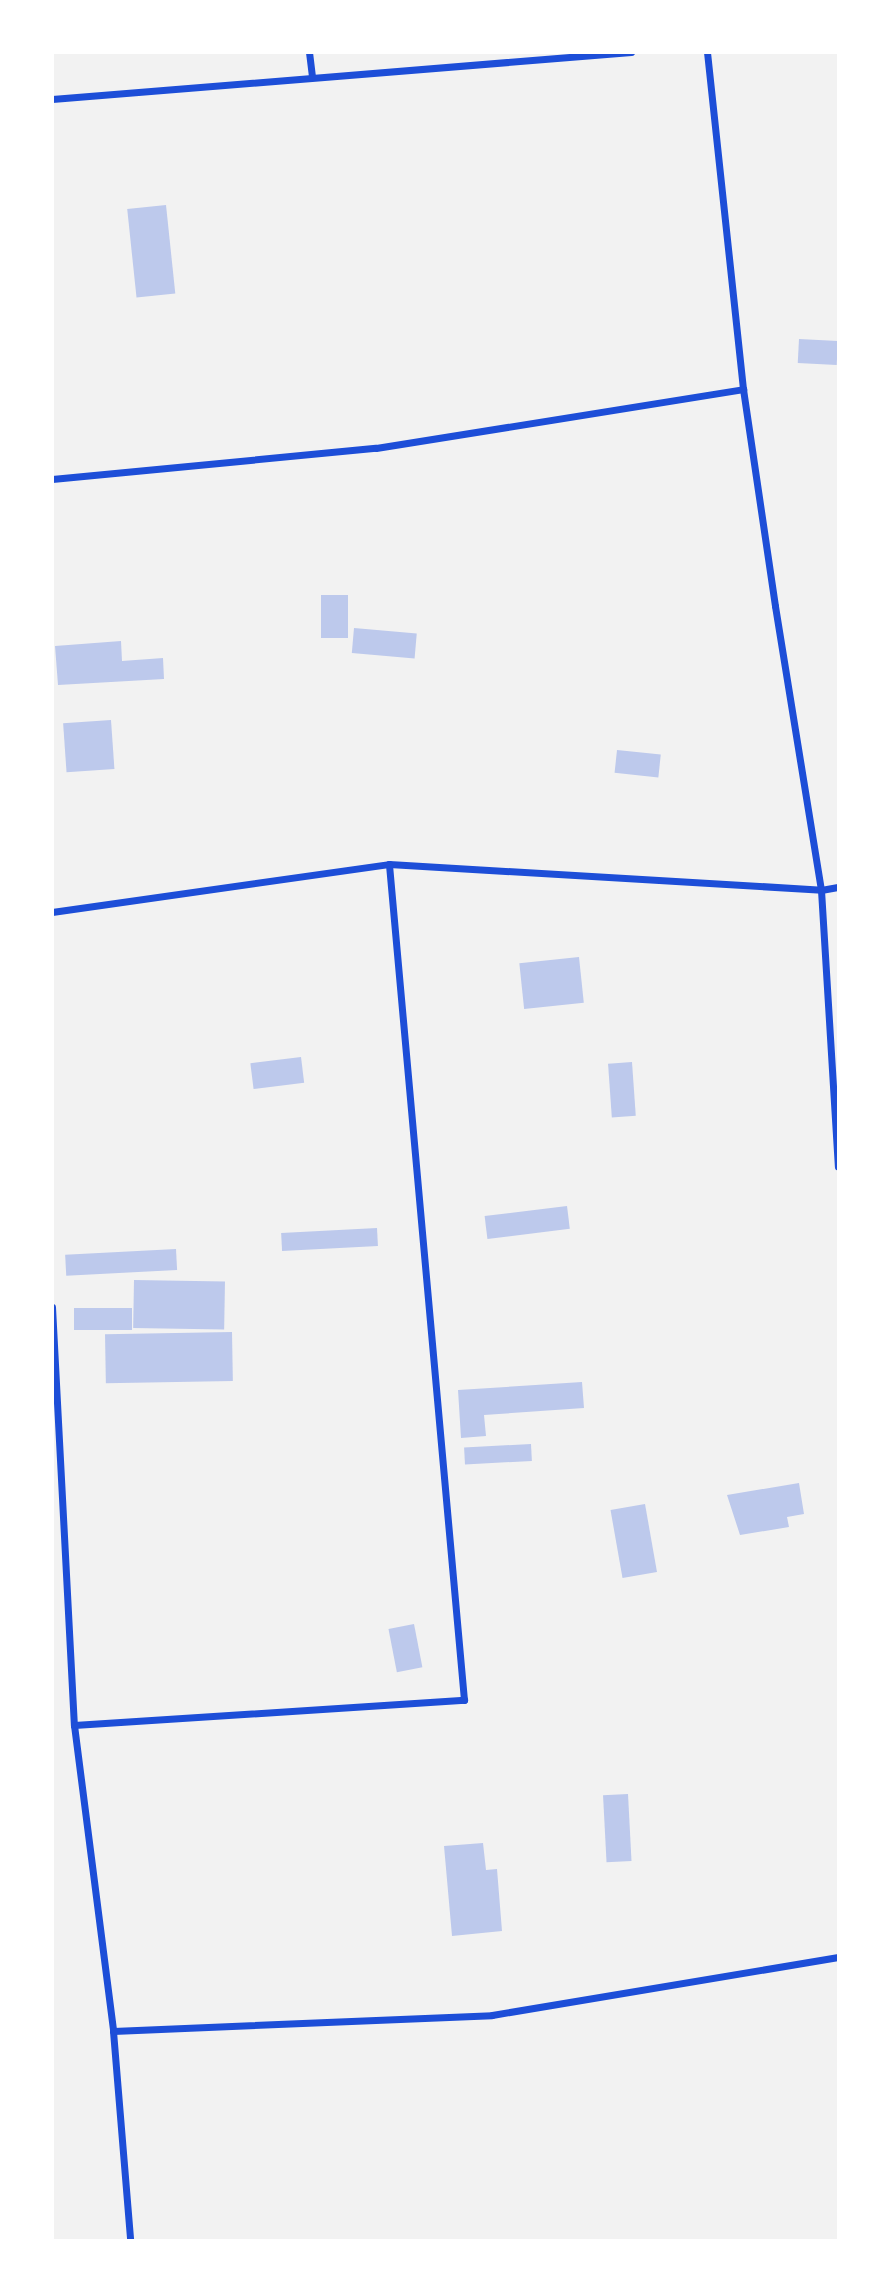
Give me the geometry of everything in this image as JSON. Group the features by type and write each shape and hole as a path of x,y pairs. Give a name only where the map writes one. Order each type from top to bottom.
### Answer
{"street":[{"path":"309,52 312,76"},
{"path":"52,99 631,52"},
{"path":"707,52 743,388 821,890 838,1166"},
{"path":"52,479 376,448 743,388"},
{"path":"74,1725 464,1700 389,864"},
{"path":"52,912 389,864 821,890 838,887"},
{"path":"52,1307 74,1725 113,2031 130,2241"},
{"path":"113,2031 492,2015 838,1957"}],"building":[{"path":"166,205 175,294 137,298 127,209"},
{"path":"799,339 838,341 837,365 798,363"},
{"path":"321,595 348,595 348,638 321,638"},
{"path":"354,628 417,633 415,658 352,653"},
{"path":"121,641 122,661 163,658 164,679 58,685 55,646"},
{"path":"111,720 114,769 67,772 63,723"},
{"path":"617,750 661,755 658,777 615,773"},
{"path":"579,957 584,1003 524,1009 519,963"},
{"path":"301,1057 304,1083 254,1089 250,1063"},
{"path":"632,1062 636,1116 612,1118 608,1064"},
{"path":"567,1206 570,1229 487,1239 485,1216"},
{"path":"377,1228 378,1246 282,1251 281,1233"},
{"path":"176,1249 177,1270 66,1276 65,1255"},
{"path":"134,1280 225,1282 224,1330 133,1328"},
{"path":"74,1308 132,1308 132,1330 74,1330"},
{"path":"232,1332 233,1381 106,1383 105,1334"},
{"path":"582,1382 584,1408 484,1415 486,1436 461,1438 458,1390"},
{"path":"531,1444 532,1461 465,1464 464,1448"},
{"path":"799,1483 804,1514 787,1517 789,1527 740,1535 727,1495"},
{"path":"645,1504 657,1572 623,1578 611,1510"},
{"path":"414,1624 422,1667 397,1672 388,1629"},
{"path":"628,1794 632,1861 607,1862 603,1795"},
{"path":"483,1843 486,1870 497,1869 502,1931 452,1936 444,1846"}]}
